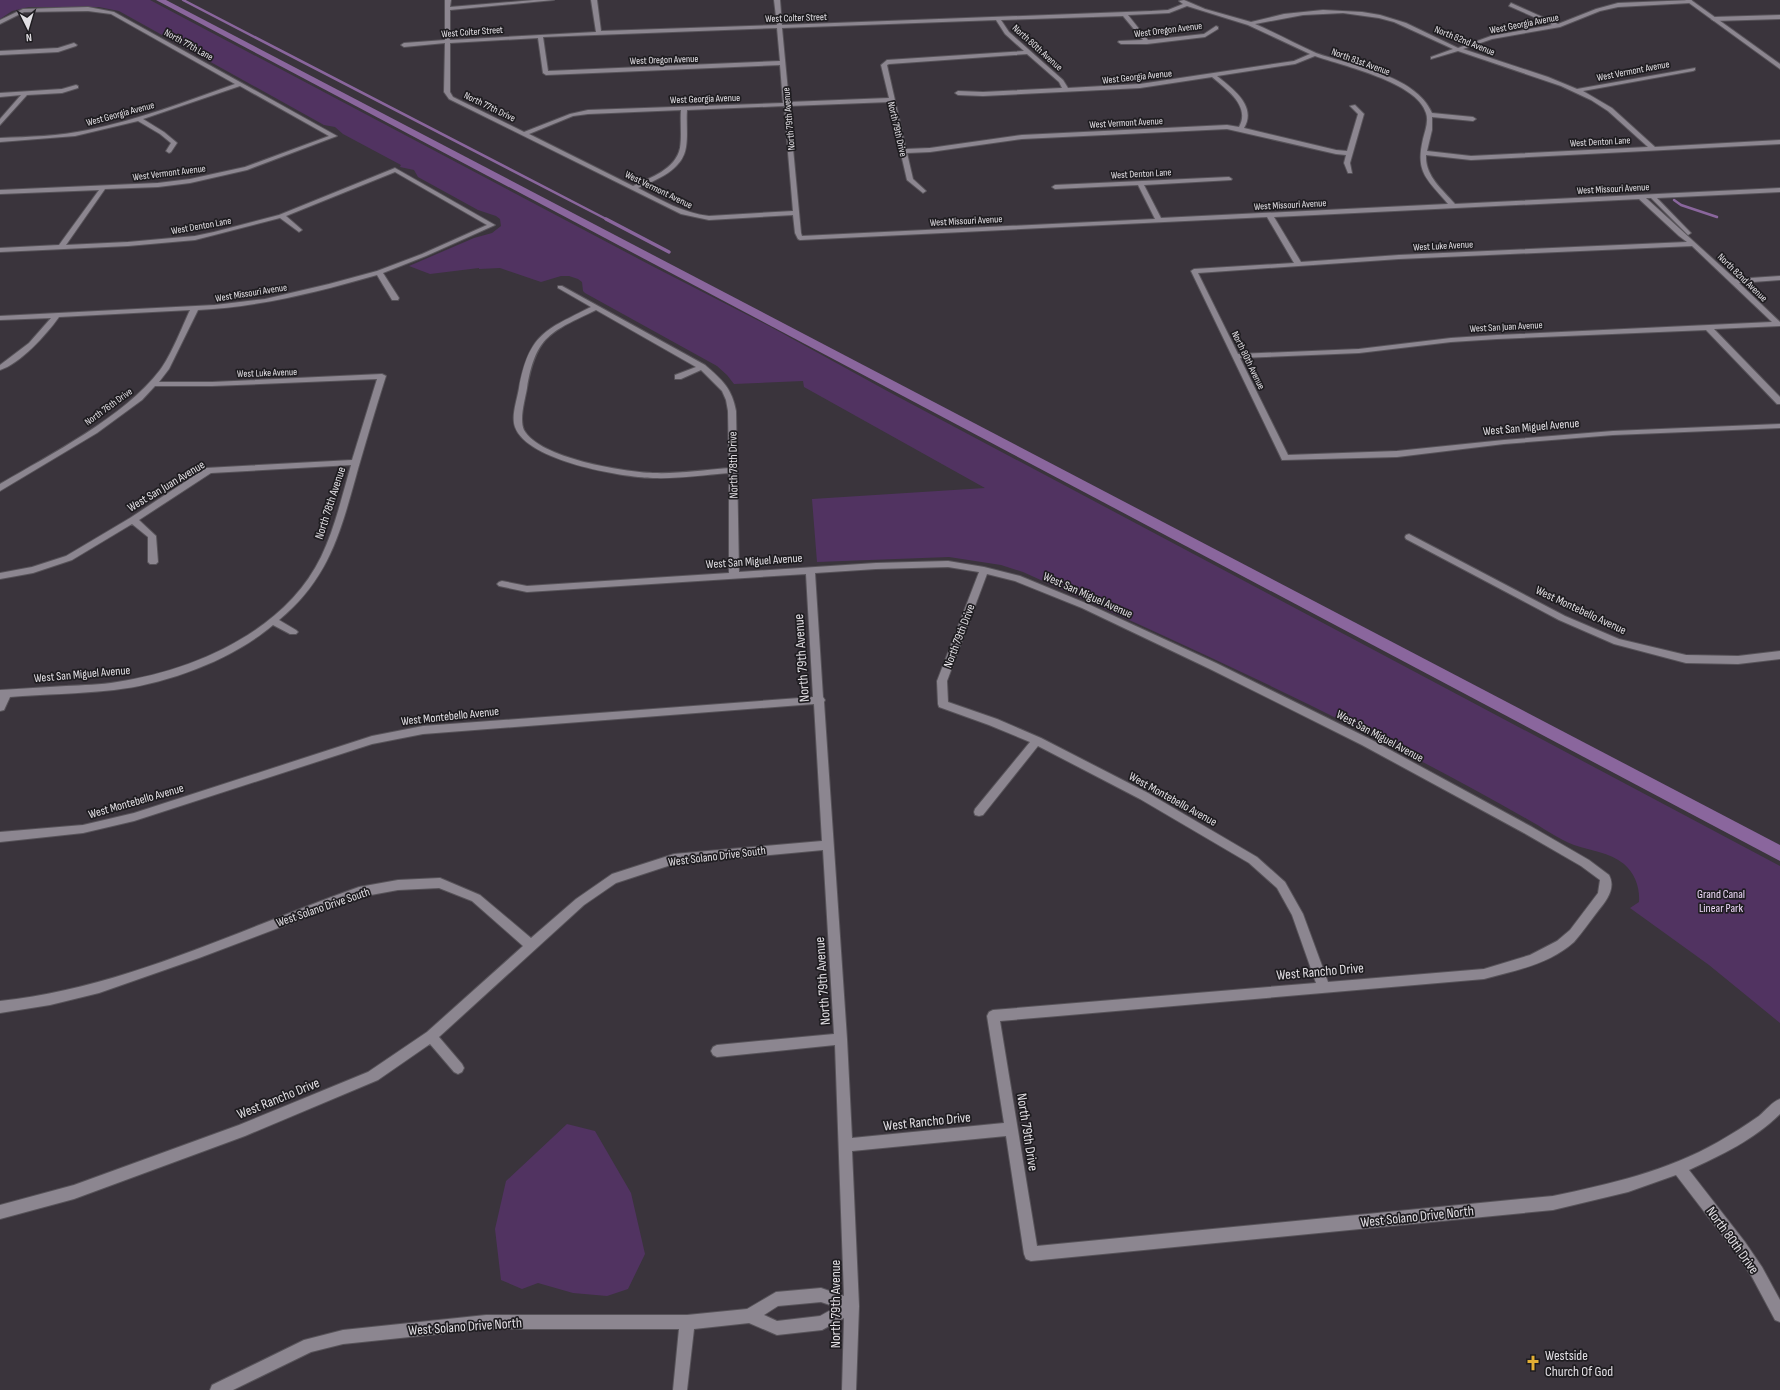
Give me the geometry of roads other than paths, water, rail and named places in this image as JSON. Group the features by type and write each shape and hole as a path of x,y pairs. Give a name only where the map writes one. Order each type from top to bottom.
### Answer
{"street":[{"name":"North 77th Drive","path":"448,0 448,96 524,134"},
{"path":"448,9 552,0"},
{"path":"594,0 600,33"},
{"name":"North 79th Avenue","path":"777,0 796,213 800,238"},
{"name":"North 81st Avenue","path":"1180,0 1187,4 1250,24 1316,54 1360,69 1402,86 1420,98 1427,107 1430,115"},
{"path":"1689,0 1780,67"},
{"name":"West Georgia Avenue","path":"1433,58 1491,38 1558,26 1598,10 1618,4 1689,0"},
{"name":"West Colter Street","path":"404,45 600,33 1163,12 1187,4"},
{"path":"1511,6 1558,26"},
{"name":"North 77th Lane","path":"0,22 23,10 88,9 112,13 334,136"},
{"name":"North 82nd Avenue","path":"1250,24 1283,15 1343,12 1383,16 1398,21 1457,50 1576,91 1604,105 1654,149"},
{"path":"1124,14 1147,42"},
{"path":"1714,19 1780,17"},
{"name":"North 80th Avenue","path":"997,18 1003,29 1061,81 1066,90"},
{"name":"West Oregon Avenue","path":"1121,42 1147,42 1205,35 1216,28"},
{"name":"West Oregon Avenue","path":"540,36 546,73 783,63"},
{"path":"0,53 58,50 74,45"},
{"name":"North 79th Drive","path":"923,191 910,180 884,65 887,62 1030,52"},
{"name":"West Georgia Avenue","path":"958,92 983,94 1140,86 1295,62 1316,54"},
{"name":"West Vermont Avenue","path":"1576,91 1693,69"},
{"path":"1213,75 1235,95 1243,107 1246,117 1241,129"},
{"name":"West Georgia Avenue","path":"0,140 68,135 100,129 139,118 240,84"},
{"path":"0,95 62,91 76,87"},
{"path":"0,123 25,94"},
{"name":"West Georgia Avenue","path":"524,134 580,113 891,100"},
{"path":"1350,172 1347,163 1361,114 1353,106"},
{"path":"633,188 660,174 673,165 678,158 682,149 684,108"},
{"path":"1453,206 1426,174 1421,160 1430,122 1430,115 1473,119"},
{"path":"139,118 174,143 169,151"},
{"name":"West Vermont Avenue","path":"903,151 930,150 1022,137 1206,128 1241,129 1322,149 1349,153"},
{"name":"West Vermont Avenue","path":"524,134 683,213 699,218 796,213"},
{"name":"West Vermont Avenue","path":"0,192 158,185 220,175 247,168 334,136"},
{"name":"West Denton Lane","path":"1422,152 1451,157 1471,158 1780,142"},
{"name":"West Denton Lane","path":"0,250 195,238 281,216 395,170 492,224"},
{"name":"West Denton Lane","path":"1054,187 1229,179"},
{"path":"1140,183 1159,221"},
{"path":"61,247 103,188"},
{"name":"West Missouri Avenue","path":"800,238 1780,190"},
{"name":"North 82nd Avenue","path":"1652,196 1690,235 1694,244"},
{"name":"North 82nd Avenue","path":"1641,197 1681,235 1694,244 1778,324"},
{"path":"281,216 298,230"},
{"path":"1270,216 1299,265"},
{"name":"West Missouri Avenue","path":"0,318 230,306 272,300 331,286 379,272 424,255 492,224"},
{"name":"West Luke Avenue","path":"1194,271 1399,257 1694,244"},
{"name":"North 80th Avenue","path":"1194,271 1237,356 1285,458"},
{"path":"379,272 395,298"},
{"path":"1733,281 1780,278"},
{"name":"North 78th Drive","path":"560,287 702,367 726,390 732,411 734,576"},
{"name":"North 76th Drive","path":"0,488 122,412 153,384 165,369 195,308"},
{"path":"597,308 547,334 536,345 530,358 518,419 518,427 522,435 536,446 568,461 592,468 619,473 642,476 733,470"},
{"path":"0,368 34,344 46,332 57,315"},
{"name":"West San Juan Avenue","path":"1237,356 1359,350 1451,340 1497,337 1778,324"},
{"path":"1709,328 1780,402"},
{"path":"678,377 702,367"},
{"name":"West Luke Avenue","path":"153,384 212,384 382,376"},
{"name":"North 78th Avenue","path":"273,620 293,604 311,582 325,559 339,521 382,376"},
{"name":"West San Miguel Avenue","path":"1285,458 1397,454 1504,442 1613,433 1780,426"},
{"name":"West San Juan Avenue","path":"0,576 33,570 69,558 133,520 209,470 356,462"},
{"path":"133,520 152,536 153,562"},
{"name":"West Montebello Avenue","path":"1409,537 1562,618 1617,642 1686,659 1738,660 1780,655"},
{"name":"West San Miguel Avenue","path":"502,584 527,589 810,570 948,564 984,570 1017,578 1085,606 1241,680 1366,742 1528,830 1585,863 1605,878"},
{"name":"North 79th Avenue","path":"810,570 820,700 827,845 841,1039 852,1306 849,1390"},
{"name":"North 79th Drive","path":"943,704 942,682 984,570"},
{"path":"273,620 293,632"},
{"name":"West San Miguel Avenue","path":"3,694 117,686 151,679 181,670 214,656 246,640 273,620"},
{"path":"0,707 3,694"},
{"name":"West Montebello Avenue","path":"0,836 83,829 134,817 372,740 423,730 820,700"},
{"name":"West Montebello Avenue","path":"943,704 993,722 1037,741 1144,796 1253,860 1282,885 1297,914 1324,987"},
{"path":"979,812 1037,741"},
{"name":"West Solano Drive South","path":"0,1007 21,1006 123,981 360,892 398,884 440,883 476,898 531,945 580,902 612,879 643,868 674,859 827,845"},
{"name":"West Rancho Drive","path":"993,1016 1484,974 1540,957 1562,944 1577,929 1607,890 1605,878"},
{"name":"West Rancho Drive","path":"0,1212 74,1192 240,1131 372,1076 431,1036 531,945"},
{"name":"North 79th Drive","path":"993,1016 1031,1254"},
{"path":"431,1036 458,1068"},
{"path":"717,1051 841,1039"},
{"name":"West Solano Drive North","path":"1031,1254 1553,1203 1636,1183 1680,1168 1729,1143 1770,1116 1780,1105"},
{"name":"West Rancho Drive","path":"845,1145 1012,1129"},
{"name":"North 80th Drive","path":"1680,1168 1740,1247 1757,1272 1780,1315"},
{"name":"West Solano Drive North","path":"217,1390 309,1345 343,1337 486,1322 687,1322 749,1316 776,1299 813,1295 821,1295 852,1306"},
{"name":"West Solano Drive North","path":"749,1316 776,1328 822,1323 852,1306"},
{"path":"680,1390 687,1322"}],"waterway":[{"path":"160,0 1780,854"},
{"path":"183,0 608,220"},
{"path":"1674,200 1681,205 1717,217"},
{"path":"606,219 669,252"}],"place":[{"name":"Westside Church Of God","path":"1533,1363"}],"park label":[{"name":"Grand Canal Linear Park","path":"1721,901"}]}
